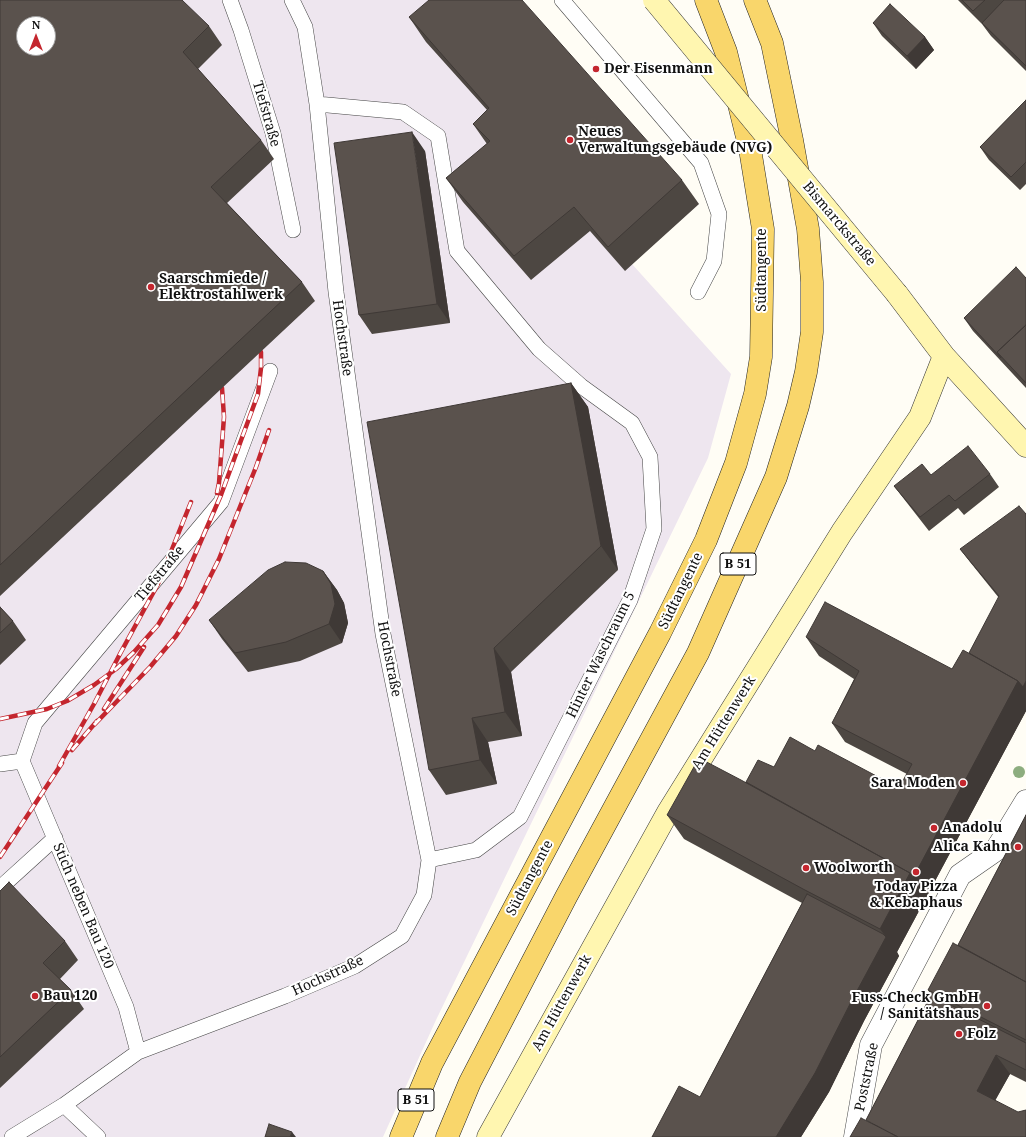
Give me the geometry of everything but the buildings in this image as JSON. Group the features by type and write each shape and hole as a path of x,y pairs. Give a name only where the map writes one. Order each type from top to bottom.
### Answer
{"main road":[{"name":"Bismarckstraße","path":"654,0 897,294 944,356 1026,446"},
{"name":"Südtangente","path":"401,1137 432,1063 660,634 702,546 736,463 755,394 762,357 763,229 750,149 726,52 706,0"},
{"name":"B 51","path":"447,1137 470,1082 566,897 698,653 776,477 798,406 806,372 812,332 812,282 808,229 792,140 772,43 754,0"},
{"name":"Am Hüttenwerk","path":"488,1137 668,812 842,532 920,418 944,356"}],"street":[{"name":"Poststraße","path":"855,1137 871,1045 960,875 996,850 1026,801"}],"lane":[{"name":"Tiefstraße","path":"230,0 241,30 273,133 293,230"},
{"name":"Hochstraße","path":"12,1137 64,1105 138,1052 285,996 355,966 402,936 424,895 430,860 383,634 336,292 317,104 305,27 292,0"},
{"path":"562,0 701,163 719,214 714,261 698,292"},
{"name":"Hinter Waschraum 5","path":"317,104 403,112 438,136 457,251 540,349 581,386 632,423 650,457 654,529 630,600 520,817 476,850 430,860"},
{"name":"Tiefstraße","path":"22,762 35,723 221,502 270,371"},
{"path":"0,764 22,762"},
{"name":"Stich neben Bau 120","path":"22,762 126,1007 138,1052"},
{"path":"0,888 55,838"},
{"path":"64,1105 98,1137"}],"shaded area":[{"path":"0,0 517,0 699,204 632,264 731,374 708,458 436,1020 383,1137 0,1137"}],"railway":[{"path":"0,719 47,709 67,701 94,685 116,669 134,652 158,625 181,587 221,495 258,394 261,352"},
{"path":"217,493 224,417 222,388"},
{"path":"94,725 150,667 176,636 196,605 219,559 256,467 269,430"},
{"path":"59,766 158,584 191,502"},
{"path":"104,709 144,647"},
{"path":"72,750 97,721"},
{"path":"0,857 62,763"}],"place":[{"name":"Der Eisenmann","path":"596,69"},
{"name":"Neues Verwaltungsgebäude (NVG)","path":"570,140"},
{"name":"Saarschmiede / Elektrostahlwerk","path":"151,287"},
{"name":"Sara Moden","path":"963,783"},
{"name":"Anadolu","path":"934,828"},
{"name":"Alica Kahn","path":"1018,847"},
{"name":"Woolworth","path":"806,868"},
{"name":"Today Pizza & Kebaphaus","path":"916,872"},
{"name":"Bau 120","path":"35,996"},
{"name":"Fuss-Check GmbH / Sanitätshaus","path":"987,1006"},
{"name":"Folz","path":"959,1034"}]}
